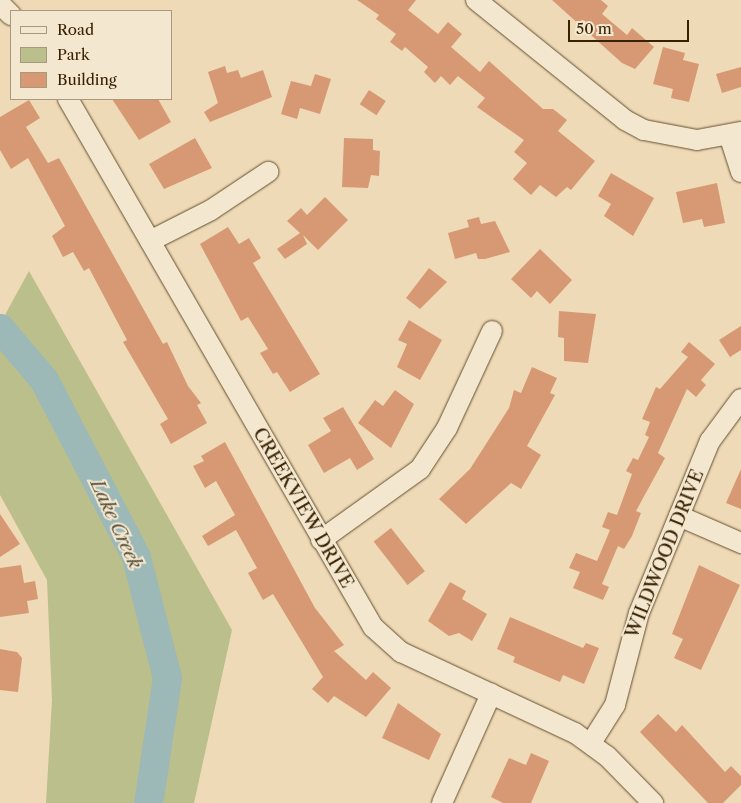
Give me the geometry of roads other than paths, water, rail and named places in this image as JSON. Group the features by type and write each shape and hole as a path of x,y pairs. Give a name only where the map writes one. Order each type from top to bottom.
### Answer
{"street":[{"path":"476,0 625,120 654,134 686,139 735,134 741,172"},
{"path":"0,4 10,14"},
{"name":"CREEKVIEW DRIVE","path":"69,100 321,540 385,640 591,743 653,803"},
{"path":"150,241 211,210 268,172"},
{"path":"321,540 420,469 447,428 492,331"},
{"name":"WILDWOOD DRIVE","path":"591,743 615,704 639,613 710,441 741,399"},
{"path":"679,516 741,543"},
{"path":"442,803 491,694"}],"waterway":[{"name":"Lake Creek","path":"0,328 44,380 136,557 167,678 148,803"}]}
